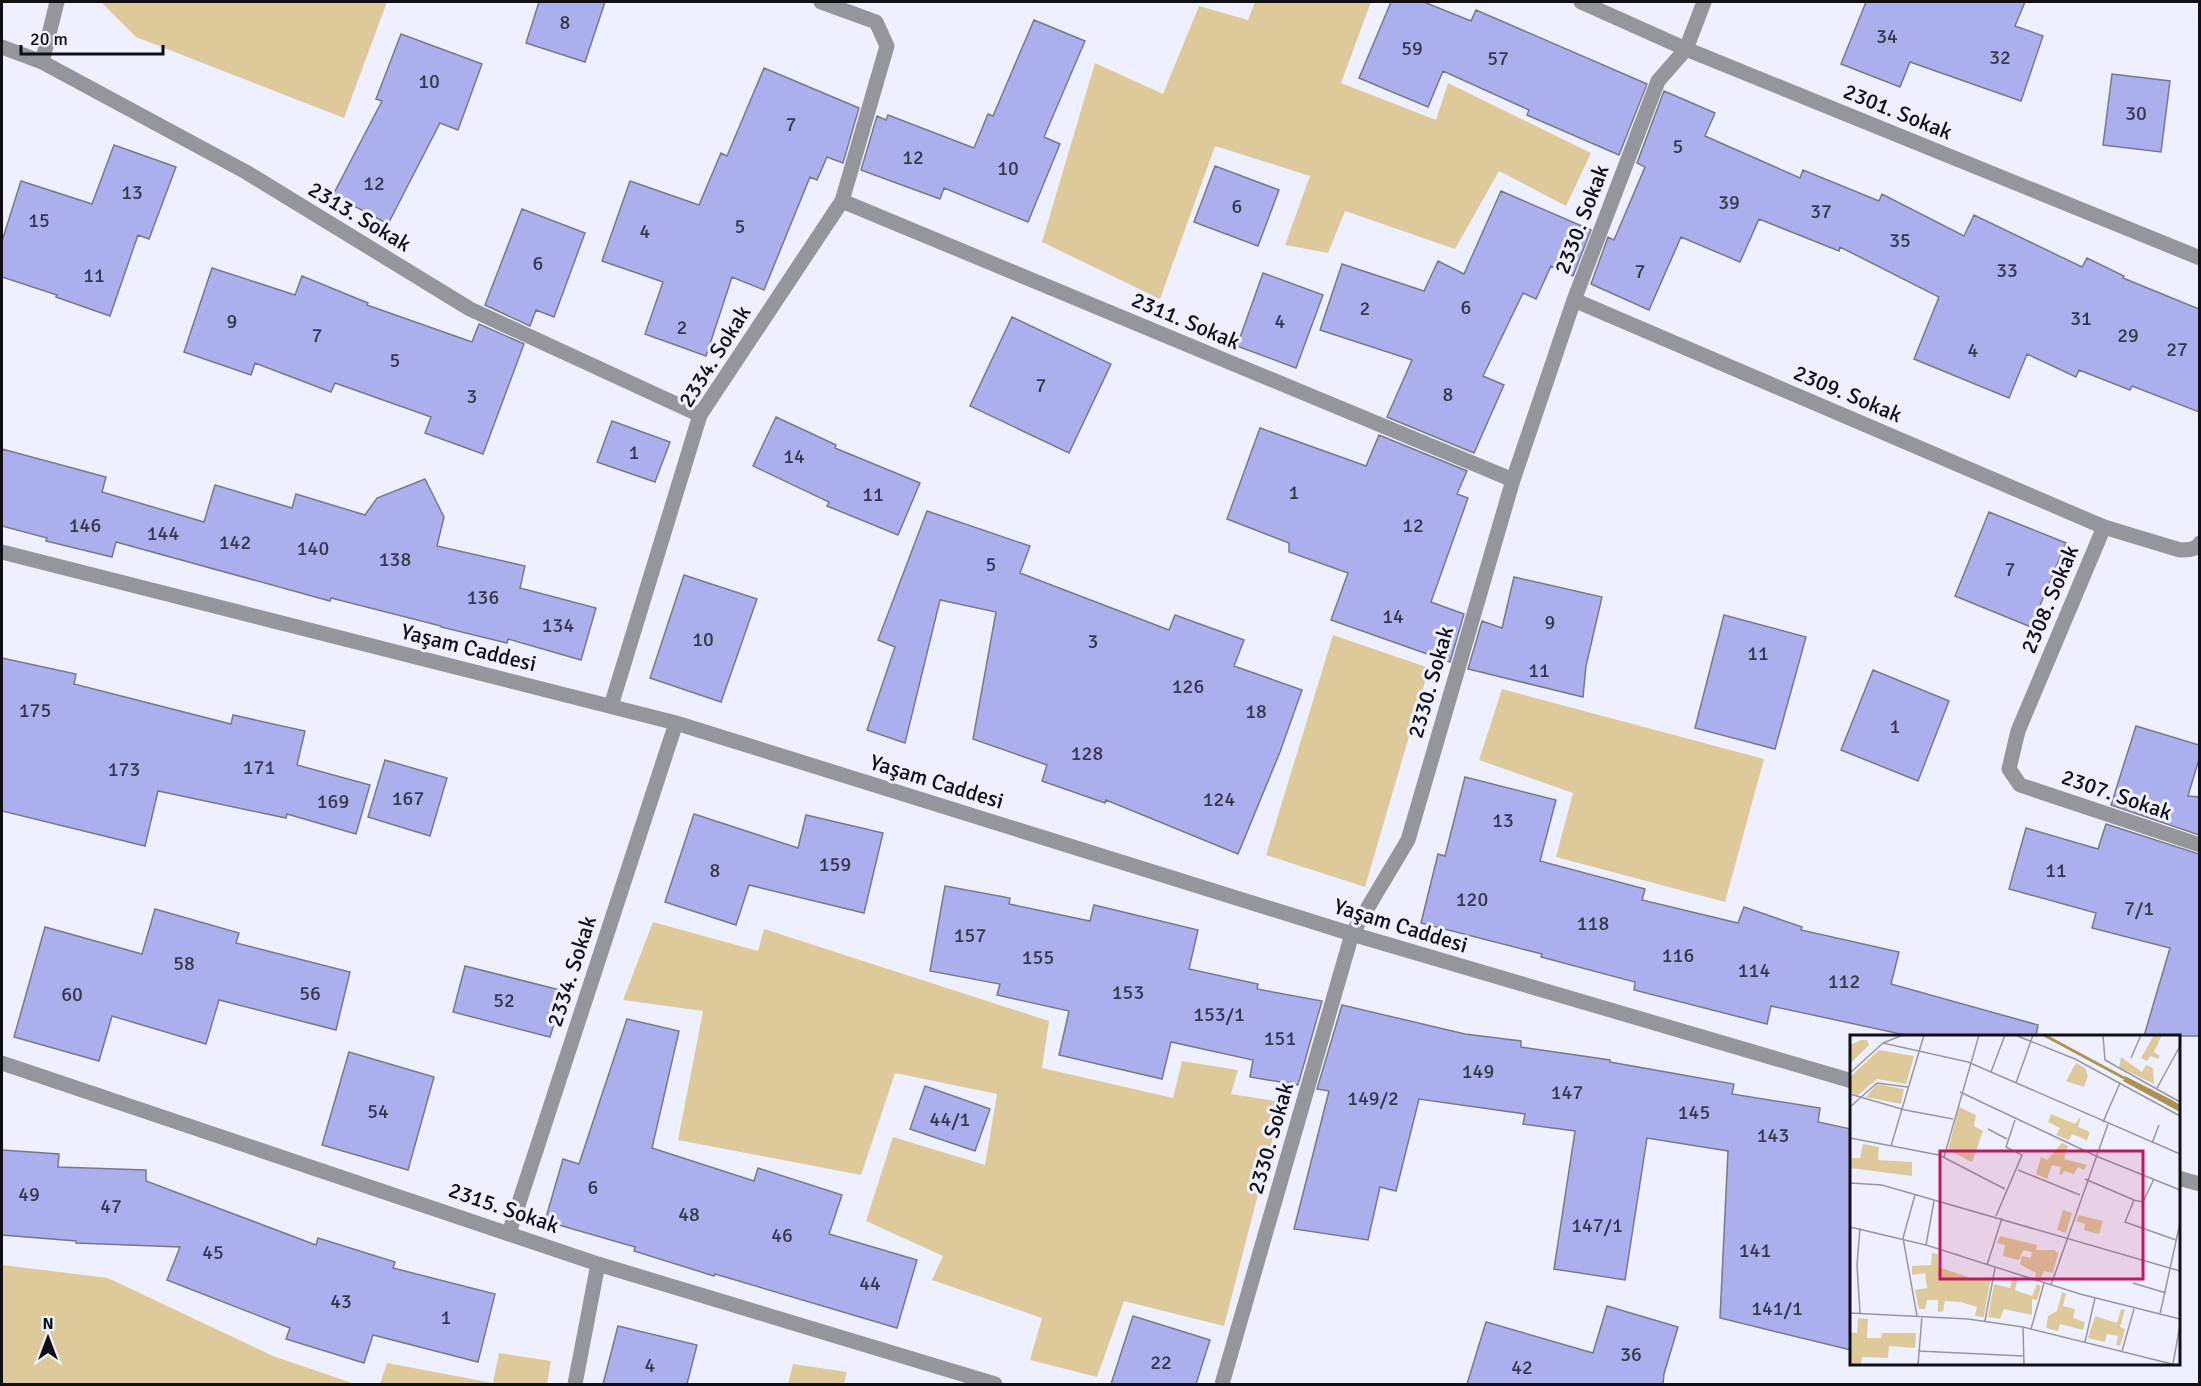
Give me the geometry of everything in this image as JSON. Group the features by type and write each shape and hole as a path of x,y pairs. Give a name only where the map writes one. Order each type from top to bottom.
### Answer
{"street":[{"path":"42,62 57,2"},
{"name":"2334. Sokak","path":"611,706 700,415 842,201 887,46 876,22 821,2"},
{"name":"2301. Sokak","path":"1581,2 1686,49 2199,258"},
{"name":"2330. Sokak","path":"1222,1384 1352,934 1407,840 1513,480 1574,300 1658,81 1686,49 1704,2"},
{"name":"2313. Sokak","path":"2,47 42,62 246,172 470,309 700,415"},
{"name":"2311. Sokak","path":"842,201 1513,480"},
{"name":"2309. Sokak","path":"1574,300 2104,527"},
{"name":"2308. Sokak","path":"2020,785 2009,769 2018,731 2104,527 2180,550 2189,550 2198,546 2199,543"},
{"name":"Yaşam Caddesi","path":"2,552 676,723 1352,934 1850,1081"},
{"name":"2334. Sokak","path":"509,1233 676,723"},
{"name":"2307. Sokak","path":"2020,785 2199,845"},
{"name":"2315. Sokak","path":"2,1063 598,1264 995,1384"},
{"path":"2180,1179 2199,1184"},
{"path":"575,1384 598,1264"}],"shaded area":[{"path":"101,2 387,2 344,118 136,37"},
{"path":"1255,2 1371,2 1341,83 1436,120 1448,83 1591,153 1566,206 1499,171 1455,249 1345,211 1328,253 1285,245 1310,176 1215,146 1160,299 1042,242 1095,63 1163,94 1199,6 1248,20"},
{"path":"1333,635 1429,668 1365,887 1266,855"},
{"path":"1502,689 1764,759 1725,902 1556,857 1573,793 1479,760"},
{"path":"653,922 758,951 764,929 1049,1021 1042,1068 1173,1098 1182,1061 1238,1070 1231,1094 1282,1102 1224,1326 1124,1301 1097,1377 1030,1360 1042,1318 932,1280 943,1256 866,1221 893,1137 985,1165 997,1094 895,1073 861,1175 678,1140 703,1011 623,1000"},
{"path":"2,1265 108,1278 273,1356 355,1384 2,1384"},
{"path":"499,1353 551,1361 547,1384 380,1384 387,1363 493,1383"},
{"path":"793,1364 847,1372 844,1384 788,1384"}],"building":[{"path":"539,2 605,2 585,62 526,43"},
{"path":"1391,2 1424,2 1471,21 1476,10 1647,84 1619,155 1527,115 1529,110 1443,71 1428,107 1359,78"},
{"path":"1866,2 2025,2 2015,26 2043,36 2021,101 1910,62 1900,87 1841,64"},
{"path":"1034,20 1085,41 1044,137 1060,144 1028,222 944,188 940,199 861,170 877,116 886,120 888,115 974,148 988,114 993,116"},
{"path":"401,34 482,64 458,130 440,123 388,224 333,195 382,101 376,99"},
{"path":"764,68 859,108 843,163 827,157 817,180 810,177 764,290 732,277 706,356 645,334 663,282 602,261 630,181 699,205 721,153 727,156"},
{"path":"2112,74 2170,81 2161,152 2103,145"},
{"path":"1664,91 1715,113 1705,136 1800,178 1803,170 1879,201 1882,194 1964,236 1974,215 2082,267 2087,258 2124,276 2123,278 2199,309 2199,412 2132,386 2130,390 2079,370 2076,377 2027,354 2009,398 1914,359 1939,297 1840,247 1839,251 1759,219 1740,262 1681,237 1649,310 1591,284 1608,237 1614,240 1645,167 1637,163"},
{"path":"114,145 176,167 149,239 138,235 110,316 2,277 2,241 21,181 92,204"},
{"path":"1215,166 1279,190 1258,246 1194,222"},
{"path":"1501,191 1591,230 1573,276 1551,266 1536,299 1523,293 1483,376 1504,385 1474,453 1387,417 1412,360 1320,330 1342,264 1424,291 1438,261 1464,274"},
{"path":"522,209 585,233 554,317 536,310 530,326 485,305"},
{"path":"212,268 295,295 302,276 368,303 367,305 472,342 479,324 524,344 483,454 425,433 431,417 335,383 331,392 255,363 251,375 184,352"},
{"path":"1263,273 1323,295 1296,368 1237,346"},
{"path":"1012,317 1111,364 1069,453 970,406"},
{"path":"776,417 836,445 835,448 920,483 898,535 827,506 829,502 753,466"},
{"path":"612,421 670,442 655,482 597,462"},
{"path":"1260,428 1366,466 1379,435 1467,471 1457,494 1468,498 1431,602 1464,614 1450,662 1331,620 1348,573 1289,552 1289,543 1227,519"},
{"path":"2,449 106,477 102,492 204,522 215,485 292,508 296,494 365,515 377,498 425,479 444,517 437,546 525,566 520,588 596,608 581,660 508,639 507,643 331,598 330,601 116,542 112,557 46,541 47,538 2,526"},
{"path":"927,511 1030,546 1020,573 1169,630 1175,615 1244,640 1234,666 1302,690 1280,752 1238,854 1106,800 1105,803 1042,781 1047,765 973,739 996,612 940,600 905,743 867,730 895,647 878,640"},
{"path":"1989,512 2066,543 2031,627 1955,596"},
{"path":"684,575 757,599 721,702 650,678"},
{"path":"1514,577 1602,597 1586,666 1583,697 1468,669 1482,621 1502,628"},
{"path":"1724,615 1806,637 1775,749 1695,728"},
{"path":"2,658 76,674 74,684 231,724 233,715 305,731 297,765 370,785 356,834 287,814 286,818 158,791 145,846 2,811"},
{"path":"1873,670 1949,701 1918,781 1841,750"},
{"path":"2136,726 2199,745 2199,759 2188,796 2199,797 2199,835 2111,805"},
{"path":"385,760 447,778 430,836 368,817"},
{"path":"1465,777 1556,800 1540,861 1645,889 1642,900 1738,923 1744,907 1802,927 1801,930 1899,952 1891,984 2038,1025 2036,1035 1905,1035 1771,1006 1767,1024 1634,990 1635,982 1541,957 1542,954 1421,923 1438,854 1445,856"},
{"path":"694,814 798,848 806,815 883,833 864,913 749,885 736,925 665,902"},
{"path":"2106,824 2199,854 2199,1036 2144,1035 2170,948 2092,928 2096,913 2009,889 2026,828 2098,849"},
{"path":"945,886 1010,898 1009,904 1090,921 1094,905 1198,930 1189,969 1258,984 1257,989 1322,1001 1298,1085 1250,1077 1253,1060 1171,1042 1162,1079 1059,1055 1069,1011 997,995 1000,984 930,971"},
{"path":"155,909 239,933 236,943 350,972 336,1030 219,1000 206,1044 112,1016 99,1061 14,1037 45,927 142,954"},
{"path":"465,966 564,991 550,1037 453,1012"},
{"path":"1342,1005 1465,1034 1521,1041 1521,1047 1610,1060 1610,1062 1734,1084 1732,1094 1820,1108 1818,1122 1850,1129 1850,1350 1720,1318 1728,1151 1647,1138 1625,1280 1554,1269 1575,1131 1523,1124 1525,1114 1419,1099 1396,1191 1380,1187 1368,1240 1294,1229 1329,1091 1317,1089"},
{"path":"627,1019 679,1031 652,1148 754,1181 758,1168 842,1195 829,1234 917,1260 897,1328 715,1274 714,1276 634,1251 635,1247 545,1221 563,1159 579,1164"},
{"path":"349,1052 434,1077 408,1170 322,1145"},
{"path":"925,1086 990,1109 975,1151 910,1129"},
{"path":"2,1150 59,1154 58,1167 146,1170 146,1181 316,1245 318,1238 395,1262 393,1268 495,1294 478,1362 373,1335 364,1363 286,1339 290,1328 167,1280 180,1247 76,1243 76,1241 2,1235"},
{"path":"1607,1306 1678,1327 1663,1384 1467,1384 1486,1322 1593,1353"},
{"path":"1133,1316 1210,1340 1196,1384 1111,1384"},
{"path":"618,1326 697,1345 687,1384 603,1384"}]}
